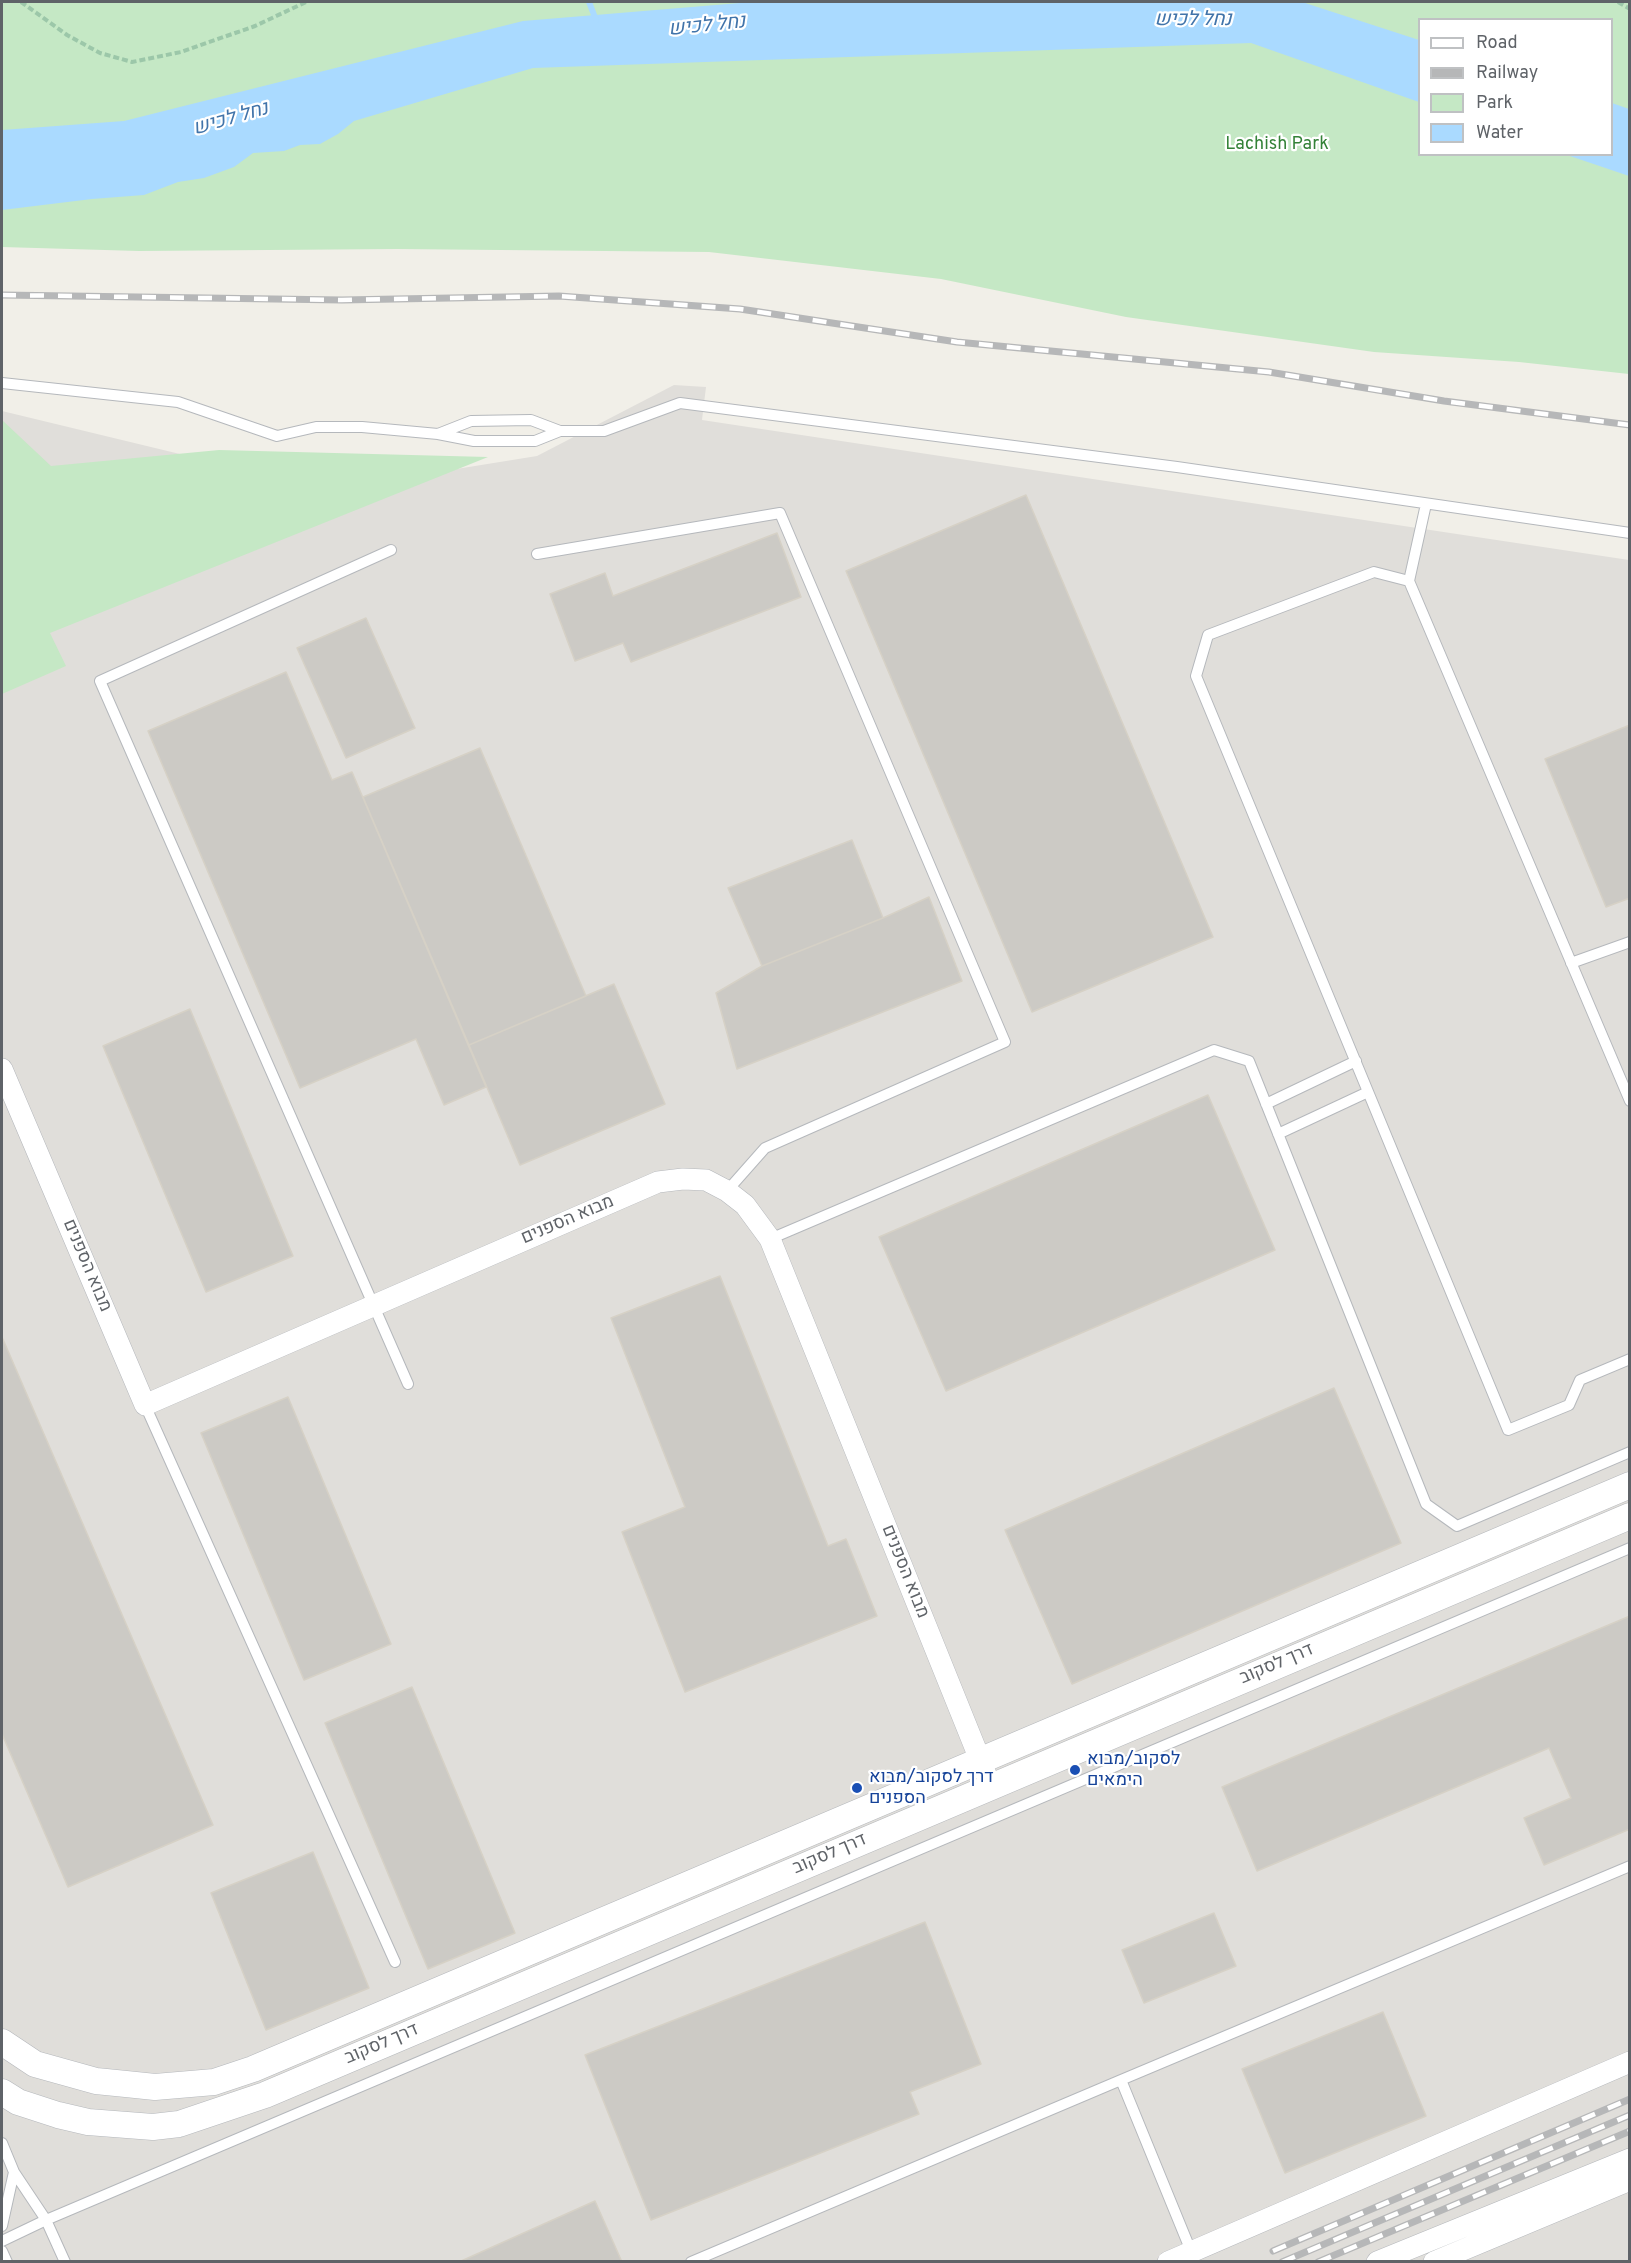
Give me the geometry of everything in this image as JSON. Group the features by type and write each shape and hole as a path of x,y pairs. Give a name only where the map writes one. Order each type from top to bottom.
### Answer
{"street":[{"name":"מבוא הספנים","path":"2,1069 145,1405 658,1182 683,1179 706,1180 727,1191 745,1205 770,1239 991,1787"},
{"name":"דרך לסקוב","path":"2,2042 35,2064 78,2077 126,2084 155,2087 214,2082 253,2069 1629,1485"},
{"name":"דרך לסקוב","path":"10,2097 58,2115 88,2122 153,2127 179,2124 265,2095 1629,1516"},
{"path":"1168,2262 1193,2257 1629,2062"},
{"path":"1377,2262 1629,2159"},
{"path":"1434,2262 1629,2180"}],"lane":[{"path":"2,383 178,402 277,436 316,427 362,427 438,434 474,441 535,441 560,431"},
{"path":"438,434 471,421 531,420 560,431 604,431 681,403 1177,467 1629,533"},
{"path":"1426,504 1409,581 1571,963 1627,1087 1629,1101"},
{"path":"537,554 780,513 1005,1042 765,1148 727,1191"},
{"path":"391,550 100,681 408,1384"},
{"path":"1409,581 1374,572 1208,635 1196,676 1508,1430 1569,1406 1580,1380 1629,1359"},
{"path":"1571,963 1629,942"},
{"path":"770,1239 1214,1050 1248,1061 1426,1504 1457,1526 1629,1452"},
{"path":"1266,1104 1356,1061"},
{"path":"1278,1134 1368,1092"},
{"path":"145,1405 395,1962"},
{"path":"2,2241 46,2220 1629,1548"},
{"path":"691,2262 1629,1866"},
{"path":"1121,2080 1193,2257"},
{"path":"2,2143 14,2172 46,2220 65,2262"},
{"path":"2,2226 14,2172"},
{"path":"2,2251 7,2262"}],"path":[{"path":"21,2 75,40 100,53 132,62 181,52 255,26 306,2"},
{"path":"1618,2 1629,9"}],"shaded area":[{"path":"674,385 706,387 702,420 1629,560 1629,2261 2,2262 2,411 184,455 351,486 537,456"}],"green space":[{"name":"Lachish Park","path":"2,2 1629,2 1629,374 1519,362 1374,352 1126,317 941,279 709,252 397,249 139,251 2,247"},
{"path":"2,420 51,466 219,450 488,457 50,633 66,666 2,694"}],"water":[{"name":"נחל לכיש","path":"752,2 1302,2 1418,40 1418,102 1251,43 533,68 354,121 338,134 320,144 300,145 284,151 253,153 234,167 204,178 178,182 144,195 2,210 2,130 124,121 523,21"},
{"path":"1613,103 1629,109 1629,176 1570,156 1613,156"}],"building":[{"path":"1026,495 1213,937 1032,1012 846,571"},
{"path":"777,533 801,597 631,662 623,643 575,661 550,594 605,573 613,596"},
{"path":"366,618 415,728 346,758 297,648"},
{"path":"286,672 332,780 352,772 486,1087 444,1105 416,1039 300,1088 148,731"},
{"path":"1630,725 1630,898 1606,907 1545,759"},
{"path":"480,748 586,996 469,1045 363,797"},
{"path":"852,840 883,918 762,966 728,888"},
{"path":"929,897 962,981 737,1069 716,993 762,966 883,918"},
{"path":"614,984 665,1104 520,1165 469,1045"},
{"path":"190,1009 293,1256 206,1292 103,1046"},
{"path":"1208,1095 1275,1250 946,1391 879,1237"},
{"path":"720,1276 828,1546 846,1539 877,1616 685,1692 622,1532 685,1507 611,1318"},
{"path":"2,1337 213,1825 68,1887 2,1734"},
{"path":"1334,1388 1401,1543 1072,1684 1005,1530"},
{"path":"288,1397 391,1644 304,1680 201,1433"},
{"path":"1630,1616 1630,1829 1544,1865 1524,1818 1571,1798 1549,1748 1257,1871 1222,1787"},
{"path":"412,1687 515,1933 428,1969 325,1723"},
{"path":"313,1852 369,1988 266,2030 211,1893"},
{"path":"1214,1913 1236,1966 1144,2003 1122,1950"},
{"path":"925,1922 981,2064 910,2092 919,2114 651,2220 585,2055"},
{"path":"1383,2012 1426,2116 1285,2173 1242,2069"},
{"path":"595,2201 622,2262 459,2262"}],"waterway":[{"path":"589,2 596,20"}],"railway":[{"path":"2,295 342,300 559,296 740,309 957,342 1269,372 1444,401 1630,425"},
{"path":"1273,2251 1630,2099"},
{"path":"1282,2262 1630,2115"},
{"path":"1318,2262 1630,2131"}],"place":[{"name":"לסקוב/מבוא הימאים","path":"1075,1770"},
{"name":"דרך לסקוב/מבוא הספנים","path":"857,1788"}]}
